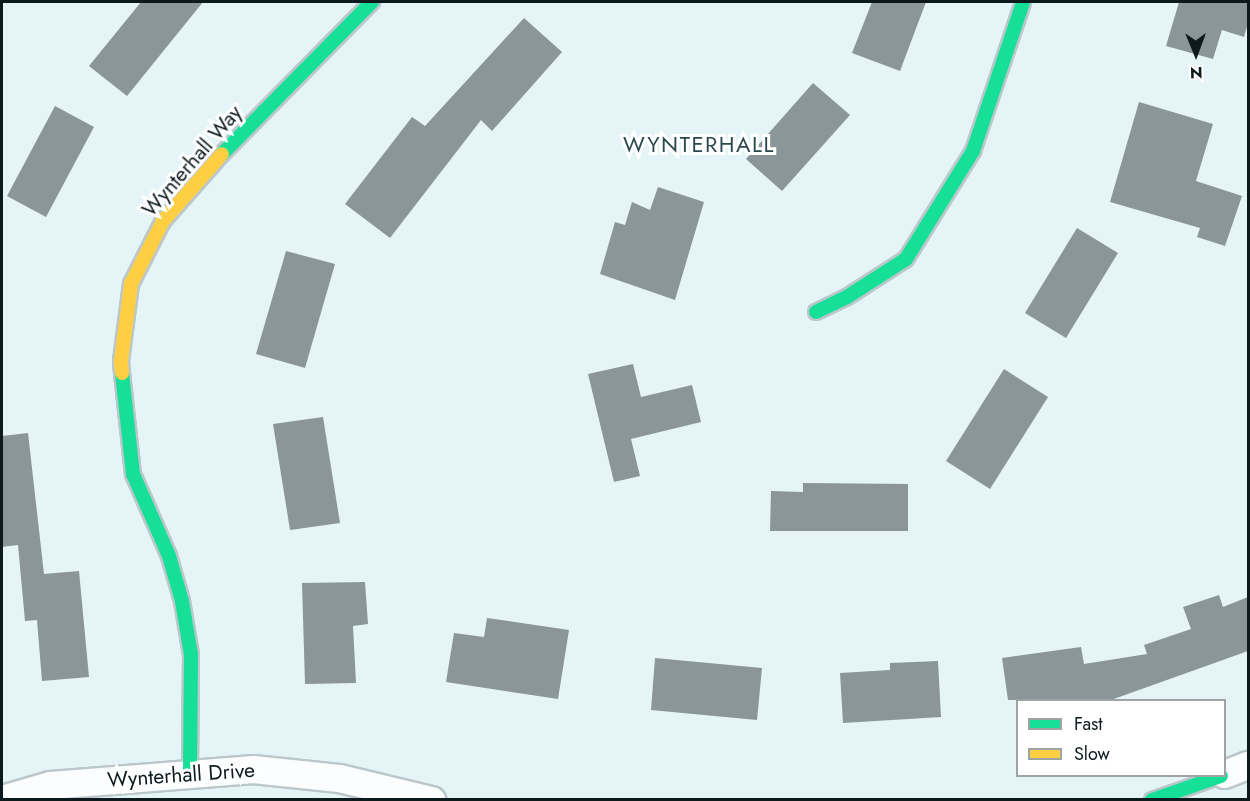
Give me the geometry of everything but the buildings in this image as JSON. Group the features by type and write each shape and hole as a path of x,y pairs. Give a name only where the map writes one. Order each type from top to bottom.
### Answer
{"street":[{"name":"Wynterhall Way","path":"190,773 191,655 183,601 169,556 134,474 125,415 121,361 131,284 163,221 218,159 372,2"},
{"path":"816,312 846,297 906,259 973,151 1023,2"},
{"path":"1226,773 1248,765"},
{"name":"Wynterhall Drive","path":"2,799 50,785 253,769 339,778 431,800"},
{"path":"1152,800 1216,777"}],"traffic: fast":[{"path":"222,154 372,2"},
{"path":"816,312 847,297 906,259 973,151 1023,2"},
{"path":"122,373 133,474 169,556 182,601 191,655 190,773"},
{"path":"1152,800 1218,777"}],"traffic: slow":[{"path":"122,373 121,361 131,284 163,221 222,154"}],"district":[{"name":"WYNTERHALL","path":"699,145"}]}
